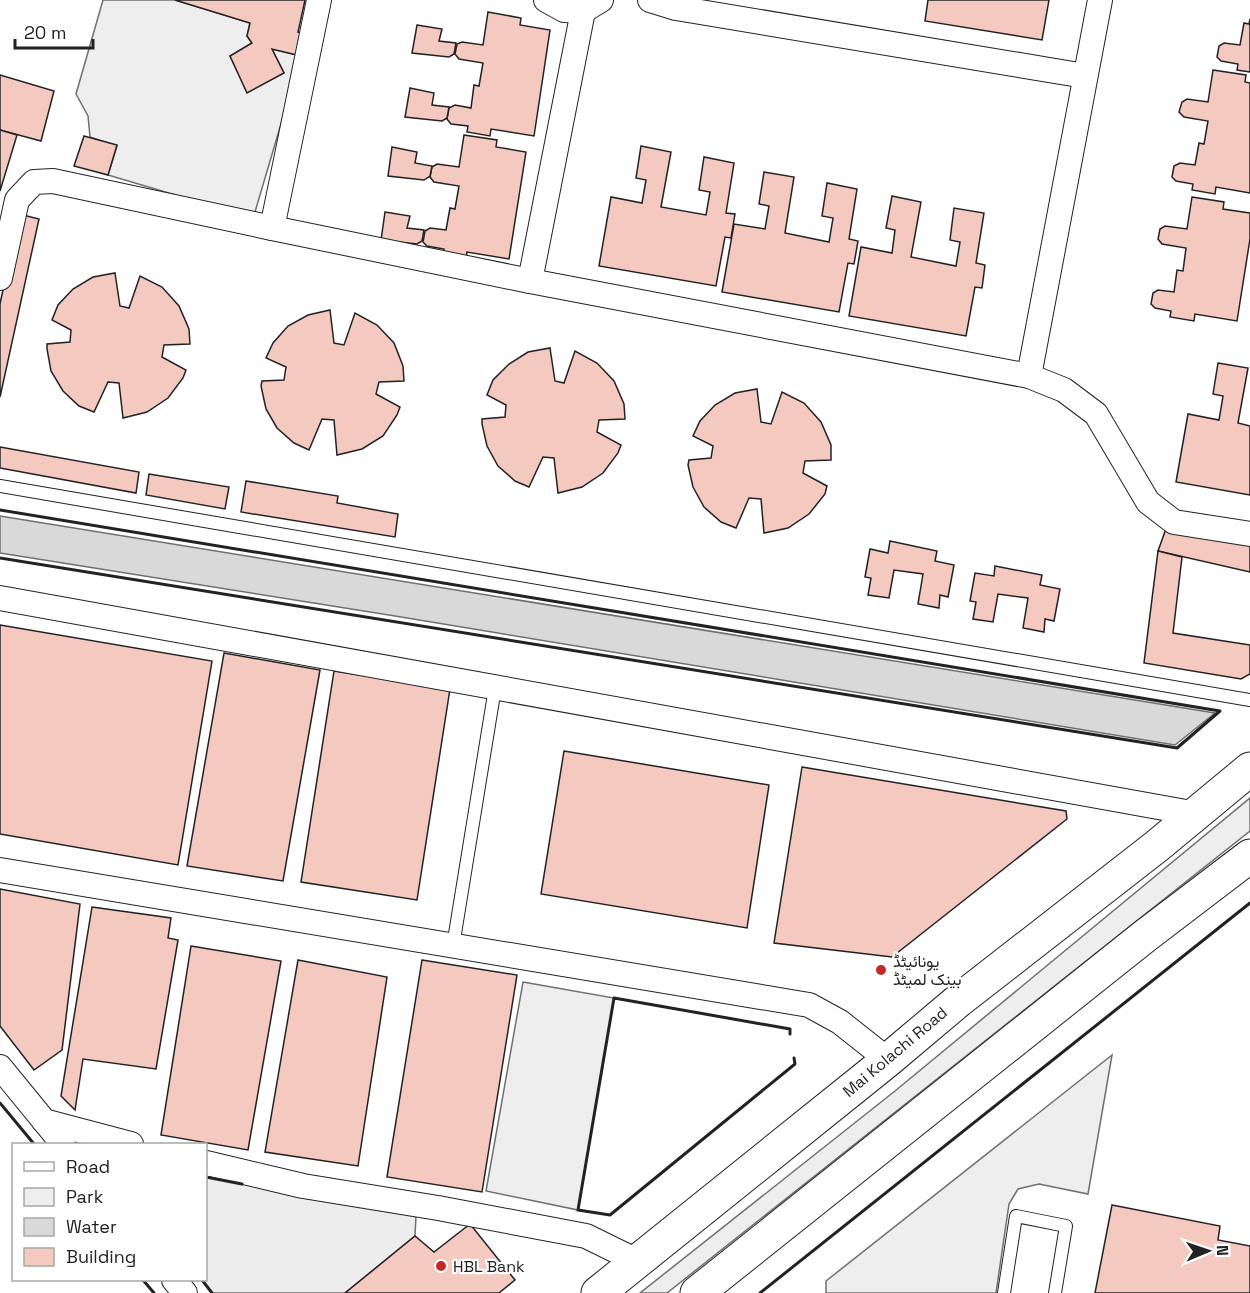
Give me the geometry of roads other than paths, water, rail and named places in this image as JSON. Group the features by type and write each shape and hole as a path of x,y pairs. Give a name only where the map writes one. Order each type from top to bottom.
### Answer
{"main road":[{"name":"Mai Kolachi Road","path":"598,1293 958,1001 1197,814 1250,769"},
{"path":"697,1293 1250,856"}],"street":[{"path":"272,228 319,0"},
{"path":"530,281 592,5 564,10 546,0"},
{"path":"650,0 676,8 1085,76"},
{"path":"1029,376 1100,0"},
{"path":"0,278 17,200 34,182 53,181 530,281 1029,376 1064,390 1096,414 1148,502 1174,522 1250,534"},
{"path":"0,598 1197,814"},
{"path":"0,870 808,1005 840,1022 888,1060"},
{"path":"0,1067 62,1143"},
{"path":"44,1121 127,1143"},
{"path":"207,1163 303,1186 438,1208 586,1236 637,1261"},
{"path":"175,1281 185,1293"}],"lane":[{"path":"0,486 1250,700"},
{"path":"453,946 495,687"},
{"path":"1004,1293 1016,1216 1066,1226 1055,1293"}],"water":[{"path":"0,516 1215,713 1175,745 0,553"}],"place":[{"name":"یونائیٹڈ بینک لمیٹڈ","path":"881,970"},
{"name":"HBL Bank","path":"441,1266"}]}
